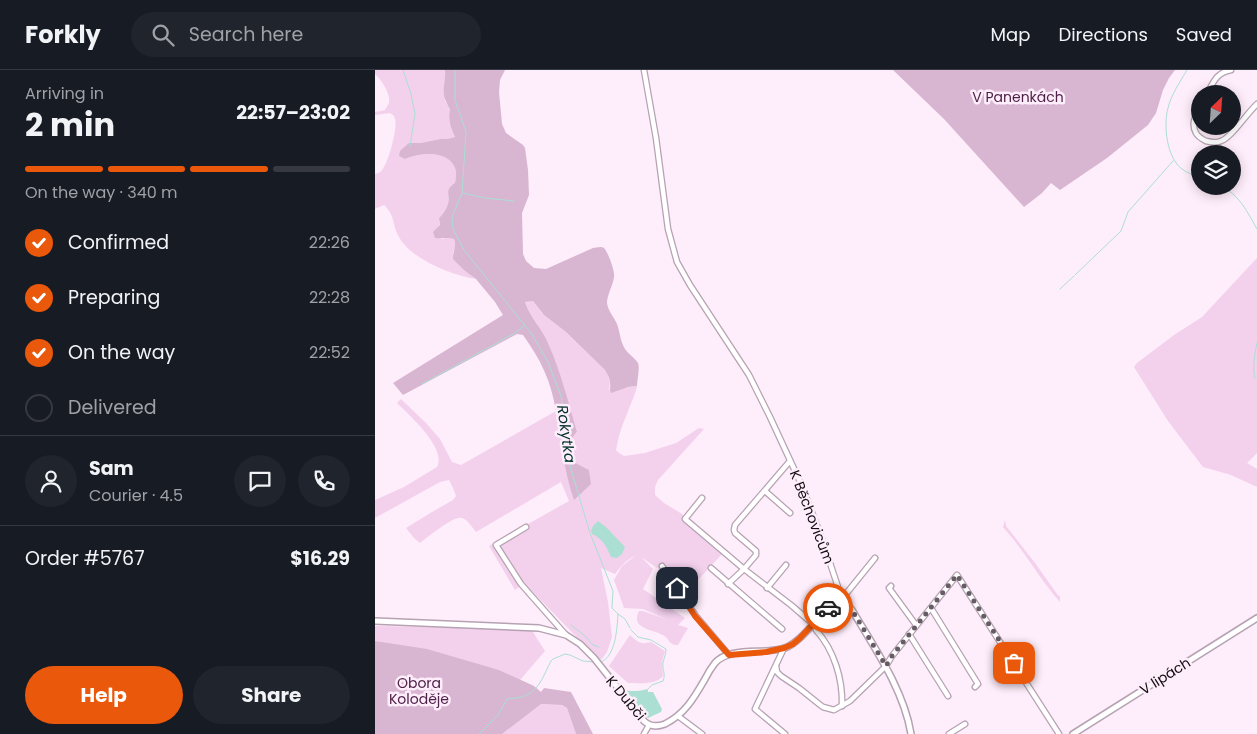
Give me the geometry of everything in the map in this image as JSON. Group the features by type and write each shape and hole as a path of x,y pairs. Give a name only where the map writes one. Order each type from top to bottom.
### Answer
{"street":[{"name":"K Běchovicům","path":"644,70 656,138 668,229 677,262 749,375 802,486 822,538 841,600 849,606 886,666 904,708 911,734"},
{"path":"1212,85 1220,73 1231,70"},
{"path":"1241,121 1257,104"},
{"path":"1198,135 1208,142 1222,141 1230,135"},
{"path":"728,584 744,570 755,555 756,550 735,533 735,525 790,461"},
{"path":"765,491 790,513"},
{"path":"702,498 685,519 744,570 813,624"},
{"path":"526,527 496,545 521,584 567,635"},
{"path":"663,566 695,616 729,655 766,652 793,644 832,604 841,600 875,558"},
{"path":"767,588 785,565"},
{"path":"711,568 782,630"},
{"path":"776,666 777,672 781,676 823,707 834,710 842,706 850,701 886,666 909,634 957,575 1059,734"},
{"path":"891,586 889,588 916,626"},
{"path":"931,608 978,684 975,688"},
{"name":"V lipách","path":"1073,734 1257,618"},
{"name":"K Dubči","path":"375,621 539,628 567,635 580,644 593,658 646,724 649,725 660,726 678,716 692,700 716,662 722,657 729,655"},
{"path":"816,630 823,637 836,663 843,697 842,706"},
{"path":"909,634 948,696"},
{"path":"784,648 755,709 785,734"},
{"path":"678,716 701,734"},
{"path":"949,734 965,724"},
{"path":"644,734 649,725"}],"shaded area":[{"path":"375,70 445,70 445,101 450,109 450,123 455,137 421,143 409,143 405,159 425,154 439,155 451,162 455,168 455,184 448,190 448,205 439,218 441,239 448,237 454,239 455,250 453,253 465,271 476,279 455,274 420,257 402,242 388,209 384,205 375,209 375,174 381,171 387,161 396,124 393,115 390,113 375,115 375,112 385,110 389,103 389,95 375,74"},
{"path":"1257,258 1257,453 1247,463 1257,469 1257,487 1231,475 1203,467 1168,421 1134,367 1174,335 1202,317"},
{"path":"533,301 544,315 566,332 605,370 610,384 609,390 637,386 619,436 616,450 619,453 624,456 645,453 676,443 699,428 704,429 658,480 655,487 655,495 682,514 722,554 683,596 666,574 641,557 653,569 643,589 685,618 678,625 688,628 678,645 671,643 663,635 643,628 637,621 637,617 639,611 643,611 668,620 643,609 624,608 614,580 622,566 635,556 624,563 615,574 601,568 608,602 612,637 607,652 599,660 524,583 515,590 489,546 569,501 561,482 476,532 466,520 458,518 420,543 406,528 453,500 456,496 449,480 440,482 375,518 375,500 404,487 437,467 439,459 437,451 425,432 397,403 401,399 440,439 452,462 461,465 556,411 565,467 574,499 590,484 589,470 572,461 571,442 577,432 548,343 525,302"},
{"path":"1005,520 1006,526 1060,597 1060,602 1003,527"},
{"path":"598,521 625,547 622,554 617,558 611,557 604,543 592,534 593,526"},
{"path":"375,626 531,629 545,651 520,680 499,670 375,641"},
{"path":"630,635 639,642 651,642 665,651 662,662 663,676 660,679 647,683 628,683 609,666"},
{"path":"648,689 648,692 653,692 662,709 661,712 648,718 625,690 637,691"},
{"path":"540,704 562,705 567,708 576,734 502,734"}],"green space":[{"path":"445,70 505,70 500,80 499,92 502,124 506,133 525,148 528,170 529,195 522,213 523,254 526,261 534,268 546,269 593,248 601,247 606,250 612,266 614,277 607,303 617,324 623,346 639,365 637,386 611,393 609,379 605,370 566,332 544,315 533,301 525,302 548,343 564,387 577,432 571,442 572,461 589,470 591,484 574,500 565,468 557,412 548,380 535,353 523,335 517,334 403,395 393,383 503,315 476,279 453,259 454,239 435,238 433,232 440,225 439,218 448,204 449,188 455,183 455,168 451,162 439,155 425,154 405,159 399,156 400,151 409,143 421,143 455,137 450,123 450,109 444,93"},
{"name":"V Panenkách","path":"893,70 1175,70 1163,90 1156,113 1148,125 1107,158 1060,190 1051,183 1024,207 944,119"},
{"name":"Obora Koloděje","path":"375,641 427,649 499,670 534,686 541,692 544,688 571,692 593,734 576,734 567,708 562,705 541,704 502,734 375,734"}],"waterway":[{"path":"403,70 415,114 410,146"},
{"name":"Rokytka","path":"455,70 455,100 466,132 462,193 452,217 453,229 464,250 531,333 548,362 561,396 570,466 590,533 613,591 612,608 618,614 613,648 606,659 601,662"},
{"path":"1187,70 1169,103 1166,132 1170,150 1177,164 1191,174"},
{"path":"1075,275 1121,231 1128,212 1173,161"},
{"path":"463,193 485,198 514,201"},
{"path":"1234,195 1246,210 1257,229"},
{"path":"1060,289 1074,276"},
{"path":"422,384 515,333 525,325"},
{"path":"1255,378 1254,365 1257,343"},
{"path":"618,614 625,619 630,628"},
{"path":"571,625 593,645 599,647"},
{"path":"631,630 638,637 651,640 666,649 663,663 663,681 652,685 648,689"},
{"name":"Rokytka","path":"479,734 498,715 507,699 525,696 535,689 553,659 565,654 583,661 594,662"}],"way so far":[{"path":"828,608 839,600 846,602 886,666 957,575 1014,663"}],"route":[{"path":"677,588 695,616 729,655 766,652 793,644 828,608"}]}
